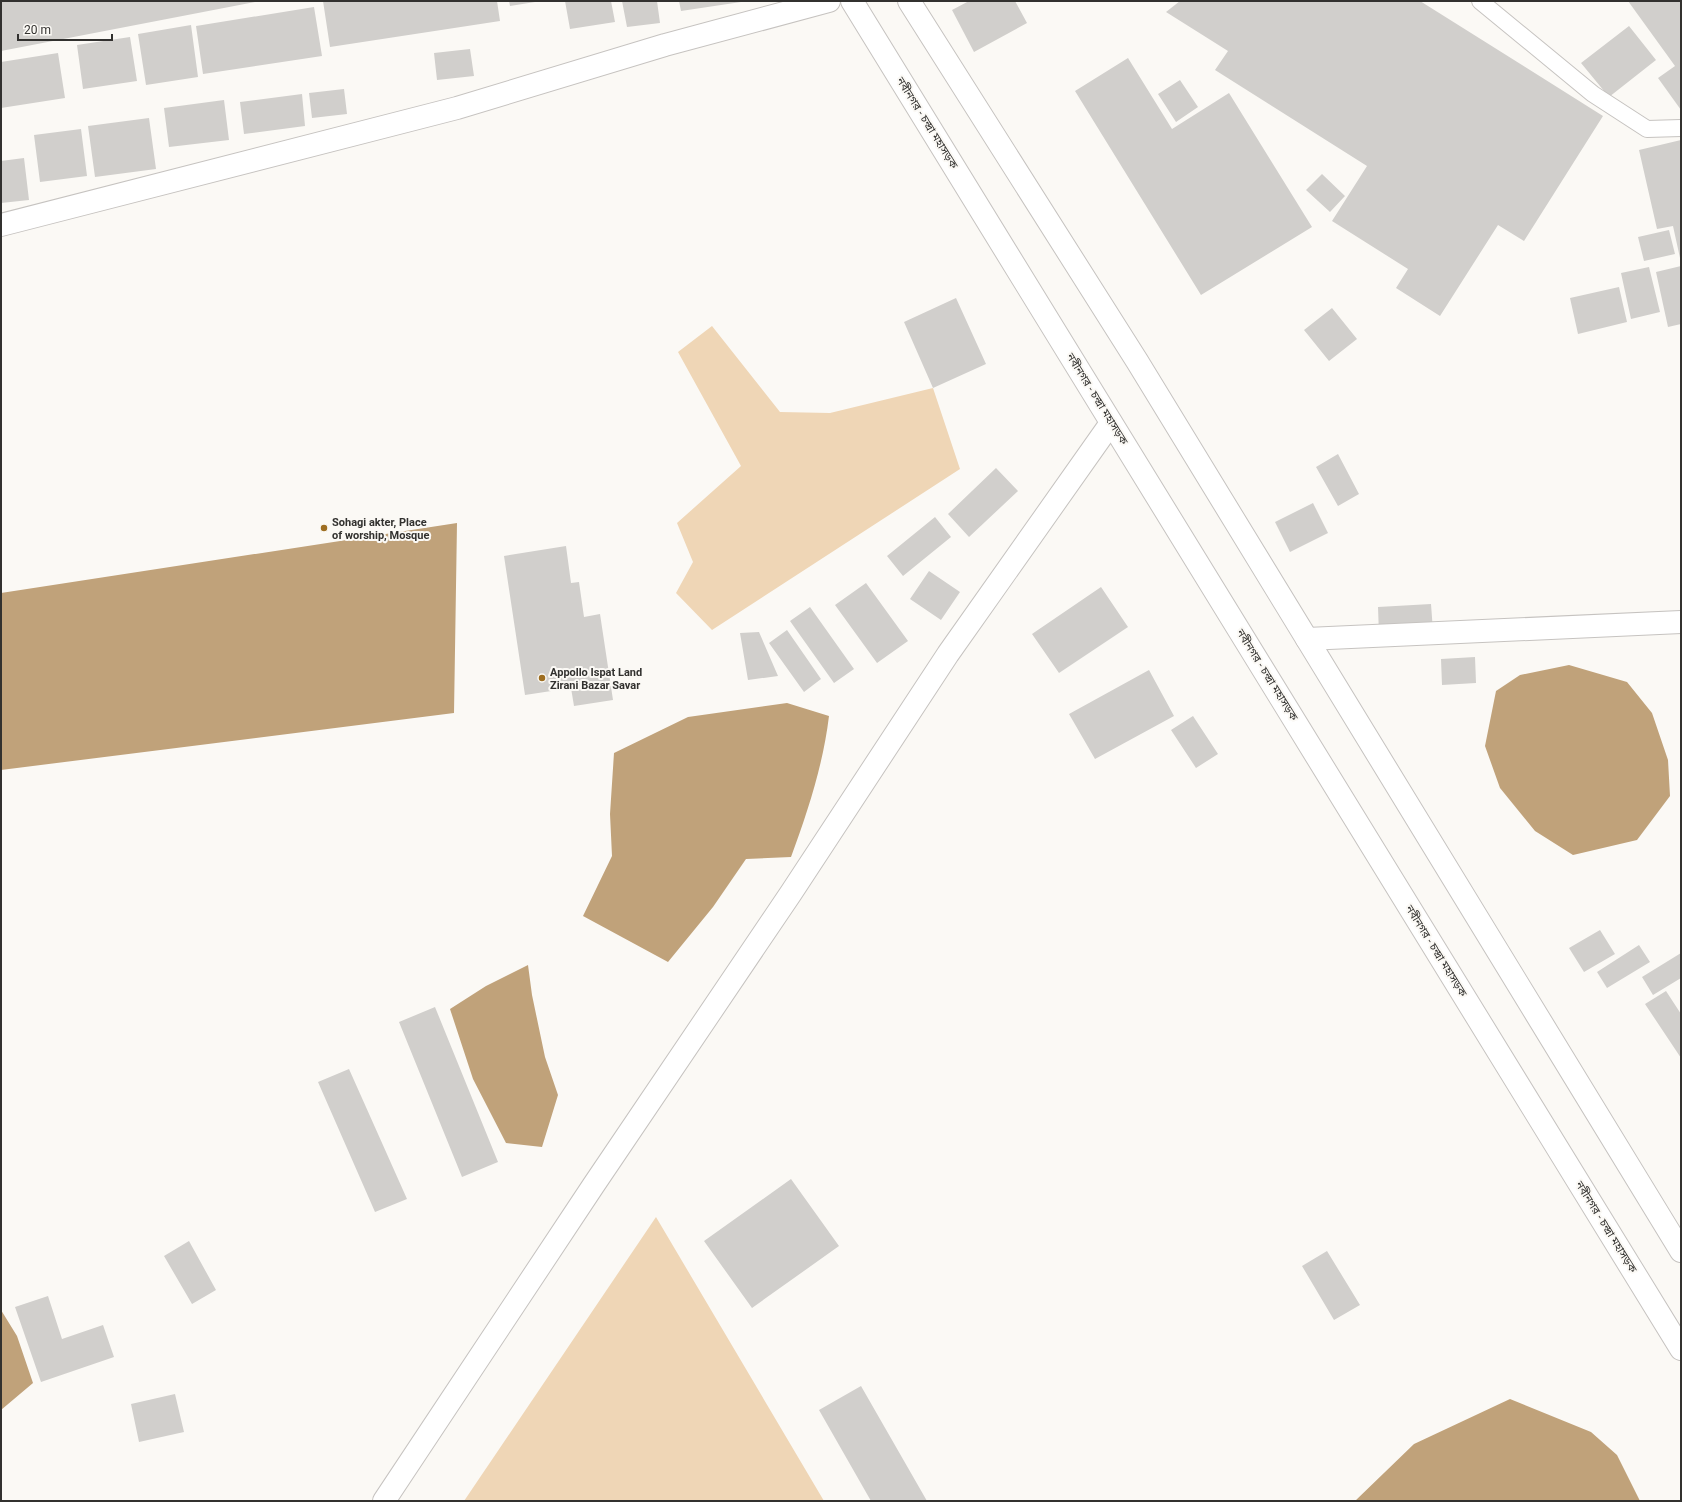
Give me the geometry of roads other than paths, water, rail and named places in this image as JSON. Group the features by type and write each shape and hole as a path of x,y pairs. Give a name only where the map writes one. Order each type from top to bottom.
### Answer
{"main road":[{"path":"1,225 457,108 665,45 829,1"},
{"name":"নবীনগর - চন্দ্রা মহাসড়ক","path":"852,1 1681,1349"},
{"path":"909,1 1137,361 1681,1251"},
{"path":"384,1501 597,1180 791,893 948,654 1112,423"},
{"path":"1307,639 1681,622"}],"lane":[{"path":"1480,1 1593,94 1641,125 1648,129 1681,128"}],"place":[{"name":"Sohagi akter, Place of worship, Mosque","path":"324,528"},
{"name":"Appollo Ispat Land Zirani Bazar Savar","path":"542,678"}]}
